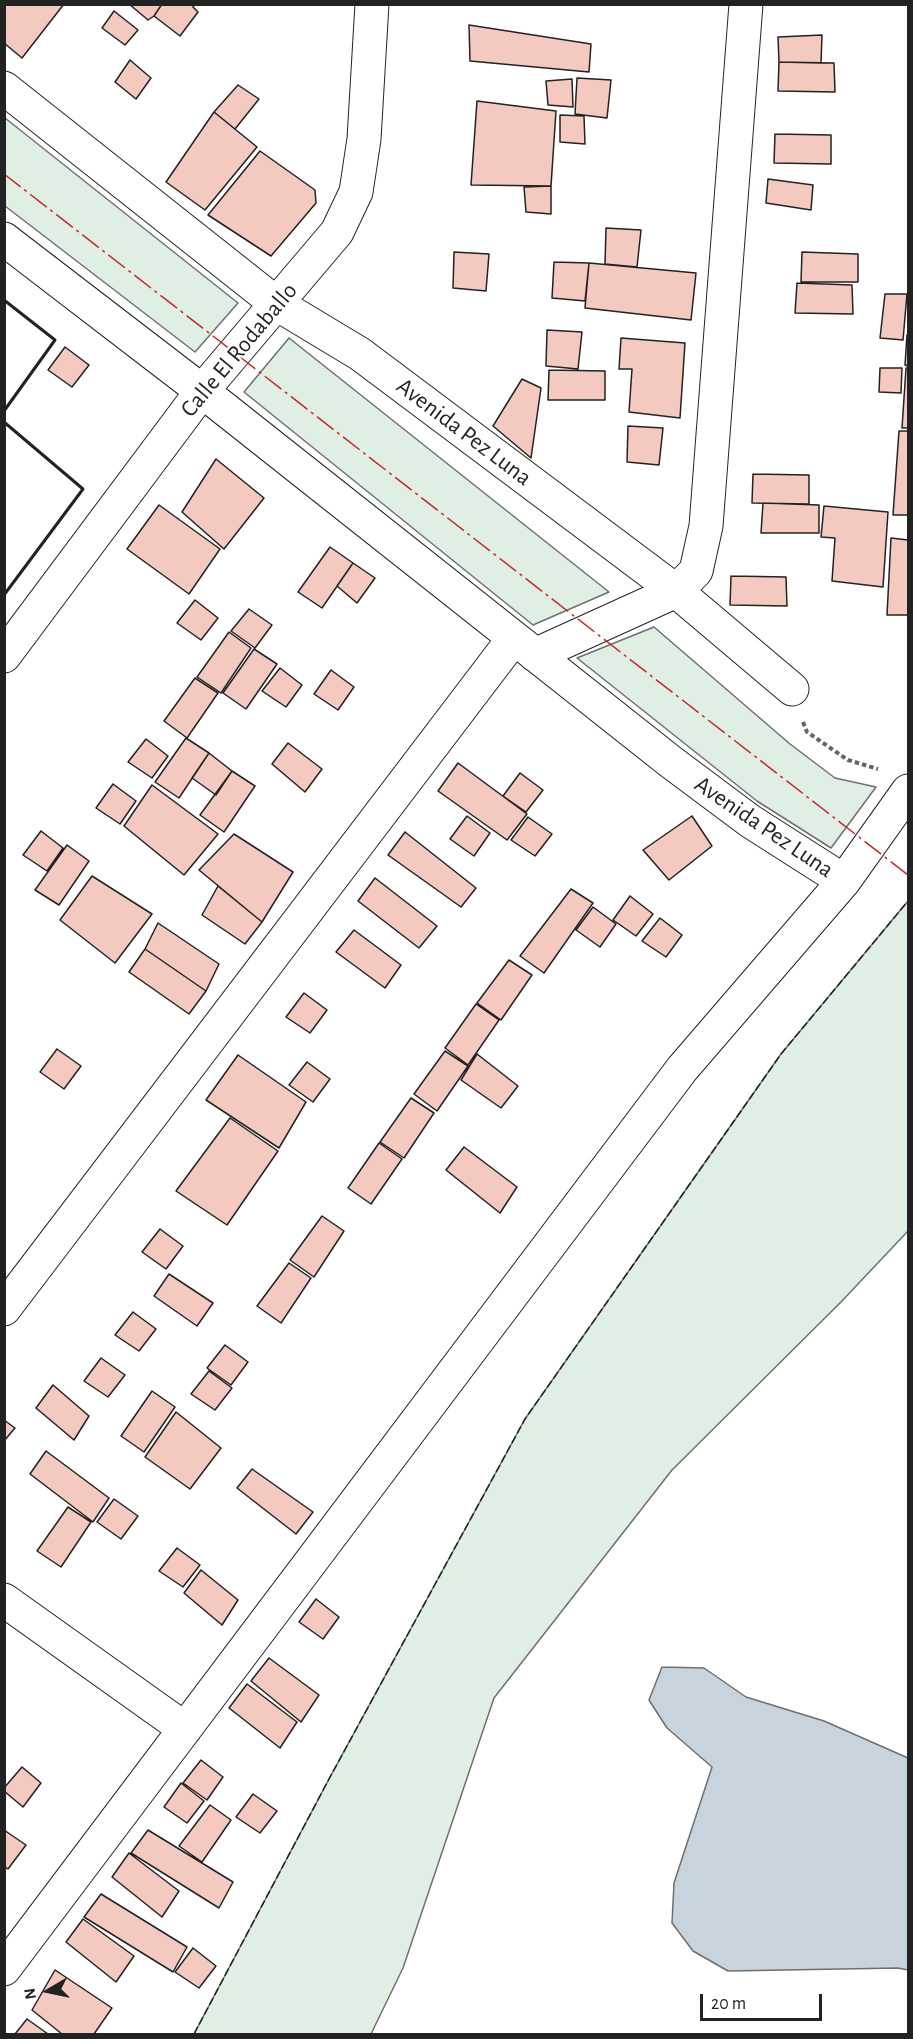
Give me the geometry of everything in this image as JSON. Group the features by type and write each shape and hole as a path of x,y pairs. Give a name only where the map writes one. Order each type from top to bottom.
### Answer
{"street":[{"name":"Calle El Rodaballo","path":"4,656 202,391 337,232 356,192 364,139 372,4"},
{"path":"4,1309 524,646 676,591 696,571 706,526 746,4"},
{"name":"Avenida Pez Luna","path":"4,88 278,304 360,354 676,591 792,689"},
{"name":"Avenida Pez Luna","path":"4,239 202,391 671,762 750,821 844,881"},
{"path":"4,1969 682,1069 844,881 909,791"},
{"path":"4,1600 185,1729"}],"path":[{"path":"792,689 807,732 848,760 882,770"}],"green space":[{"path":"5,118 238,303 195,352 5,206"},
{"path":"289,338 609,592 533,625 244,392"},
{"path":"654,627 790,744 835,778 876,787 831,848 757,801 577,658"},
{"path":"908,901 908,1231 841,1302 672,1470 494,1698 403,1968 371,2034 194,2034 329,1779 525,1419 781,1054"}],"shaded area":[{"path":"662,1667 704,1668 746,1697 824,1721 908,1758 908,1970 898,1968 728,1971 693,1951 672,1923 674,1883 712,1767 667,1728 649,1700"}],"building":[{"path":"4,4 64,4 22,58 4,43"},
{"path":"129,4 162,4 154,16 148,20"},
{"path":"162,4 195,4 193,7 198,12 180,36 154,16"},
{"path":"114,11 138,30 125,45 102,28"},
{"path":"469,25 591,44 589,72 470,61"},
{"path":"822,35 821,63 779,62 778,37"},
{"path":"130,60 151,78 136,99 115,82"},
{"path":"779,62 834,63 835,92 778,91"},
{"path":"577,78 611,80 607,118 575,114"},
{"path":"572,79 573,107 548,105 546,81"},
{"path":"238,85 259,99 235,129 214,112"},
{"path":"477,101 556,111 551,186 471,185"},
{"path":"214,112 257,147 205,210 166,182"},
{"path":"560,115 584,116 585,144 560,142"},
{"path":"775,134 831,135 831,164 774,163"},
{"path":"260,151 315,190 316,203 271,256 208,215"},
{"path":"768,179 813,185 811,210 766,203"},
{"path":"551,186 551,214 526,212 524,187"},
{"path":"606,228 641,230 637,267 605,264"},
{"path":"454,252 489,254 486,291 453,288"},
{"path":"802,252 858,254 858,282 801,282"},
{"path":"554,262 589,263 585,301 552,298"},
{"path":"589,263 696,273 691,320 585,308"},
{"path":"797,283 852,285 853,314 795,313"},
{"path":"885,294 907,294 903,340 880,338"},
{"path":"547,330 582,332 578,369 546,366"},
{"path":"908,336 908,366 905,365"},
{"path":"621,338 685,343 680,418 629,412 632,369 619,369"},
{"path":"65,347 89,365 72,387 48,370"},
{"path":"880,368 902,368 901,393 879,392"},
{"path":"906,368 908,368 908,428 902,428"},
{"path":"549,370 605,371 605,400 548,400"},
{"path":"522,379 541,388 531,458 493,426"},
{"path":"628,426 663,428 659,465 627,462"},
{"path":"899,431 908,431 908,515 893,515"},
{"path":"216,459 264,498 224,549 182,512"},
{"path":"753,474 809,475 809,504 752,503"},
{"path":"763,503 819,505 819,533 761,533"},
{"path":"159,505 220,549 189,594 127,549"},
{"path":"824,506 888,512 883,587 832,581 835,538 821,537"},
{"path":"891,538 908,540 908,615 887,615"},
{"path":"330,547 353,563 322,608 298,592"},
{"path":"353,563 375,578 357,603 337,586"},
{"path":"731,576 786,577 787,606 730,605"},
{"path":"195,600 218,618 201,640 177,623"},
{"path":"249,609 272,625 255,648 231,631"},
{"path":"229,632 251,648 221,693 197,677"},
{"path":"254,649 277,664 246,709 223,693"},
{"path":"280,668 302,685 286,707 262,691"},
{"path":"331,670 354,687 338,710 314,694"},
{"path":"195,678 218,693 187,738 164,721"},
{"path":"186,738 209,753 179,798 155,782"},
{"path":"146,739 168,756 152,778 128,762"},
{"path":"288,743 322,769 305,792 272,764"},
{"path":"209,753 232,771 216,795 192,778"},
{"path":"458,763 527,814 507,840 438,791"},
{"path":"232,771 255,786 224,832 200,815"},
{"path":"520,773 543,790 526,812 503,796"},
{"path":"113,784 136,801 120,824 96,808"},
{"path":"152,785 218,834 184,875 124,826"},
{"path":"467,816 490,833 474,856 450,839"},
{"path":"692,816 712,846 669,880 643,850"},
{"path":"528,817 552,834 535,856 511,840"},
{"path":"41,831 63,848 47,871 23,855"},
{"path":"405,832 476,888 461,907 388,855"},
{"path":"234,834 293,872 262,922 199,870"},
{"path":"67,845 89,861 59,905 35,890"},
{"path":"92,876 152,914 115,963 60,920"},
{"path":"375,878 437,926 419,948 358,901"},
{"path":"218,886 262,922 245,944 202,915"},
{"path":"571,889 593,903 544,973 520,956"},
{"path":"630,896 653,914 636,936 613,920"},
{"path":"593,907 616,924 600,947 576,930"},
{"path":"660,918 682,935 666,957 642,941"},
{"path":"158,923 219,964 206,991 145,949"},
{"path":"354,930 401,965 385,988 336,952"},
{"path":"145,949 206,991 189,1014 129,972"},
{"path":"509,960 532,975 501,1020 477,1003"},
{"path":"304,993 327,1010 310,1033 286,1017"},
{"path":"476,1004 499,1020 468,1065 445,1048"},
{"path":"57,1049 81,1066 64,1089 40,1072"},
{"path":"445,1051 468,1066 437,1111 414,1094"},
{"path":"477,1054 518,1086 501,1108 461,1080"},
{"path":"238,1055 306,1102 279,1148 206,1100"},
{"path":"307,1062 330,1079 313,1102 289,1085"},
{"path":"411,1098 434,1113 404,1158 380,1142"},
{"path":"230,1118 278,1151 227,1225 176,1191"},
{"path":"379,1143 402,1159 371,1204 348,1188"},
{"path":"464,1147 517,1187 500,1213 446,1170"},
{"path":"322,1216 344,1231 314,1277 290,1260"},
{"path":"160,1229 183,1246 166,1269 142,1252"},
{"path":"289,1263 311,1278 281,1323 257,1306"},
{"path":"169,1274 213,1303 197,1326 154,1296"},
{"path":"133,1312 156,1329 139,1351 115,1335"},
{"path":"225,1345 248,1362 231,1385 207,1368"},
{"path":"101,1358 125,1375 108,1397 84,1381"},
{"path":"209,1371 232,1388 215,1410 191,1394"},
{"path":"53,1385 89,1416 74,1440 36,1408"},
{"path":"152,1391 175,1407 144,1452 121,1436"},
{"path":"176,1412 221,1448 190,1489 145,1457"},
{"path":"4,1420 15,1428 4,1441"},
{"path":"46,1451 109,1498 93,1522 30,1474"},
{"path":"252,1469 313,1512 296,1534 237,1488"},
{"path":"114,1499 138,1516 121,1539 97,1522"},
{"path":"68,1507 91,1522 61,1567 37,1551"},
{"path":"177,1548 200,1565 183,1587 159,1571"},
{"path":"201,1570 238,1600 222,1625 184,1593"},
{"path":"316,1599 339,1617 323,1639 299,1622"},
{"path":"269,1658 319,1695 301,1722 251,1681"},
{"path":"247,1684 297,1722 280,1748 229,1708"},
{"path":"201,1760 223,1777 207,1800 183,1783"},
{"path":"22,1767 41,1783 23,1807 4,1791"},
{"path":"181,1783 204,1801 187,1823 164,1807"},
{"path":"253,1794 277,1811 260,1833 236,1817"},
{"path":"210,1805 231,1820 202,1862 179,1846"},
{"path":"4,1830 26,1845 8,1869 4,1866"},
{"path":"148,1830 233,1882 219,1908 131,1853"},
{"path":"129,1853 179,1891 162,1917 112,1877"},
{"path":"101,1894 187,1947 173,1972 84,1917"},
{"path":"83,1919 134,1956 116,1982 66,1942"},
{"path":"193,1948 216,1966 199,1988 175,1972"},
{"path":"55,1970 112,2008 94,2034 62,2034 32,2010"},
{"path":"27,2019 48,2034 15,2034"}],"fence":[{"path":"194,2034 329,1779 525,1419 781,1054 908,901"}],"wall":[{"path":"4,300 55,340 4,411"},
{"path":"4,422 83,489 4,595"}],"power":[{"path":"4,174 908,875"}]}
